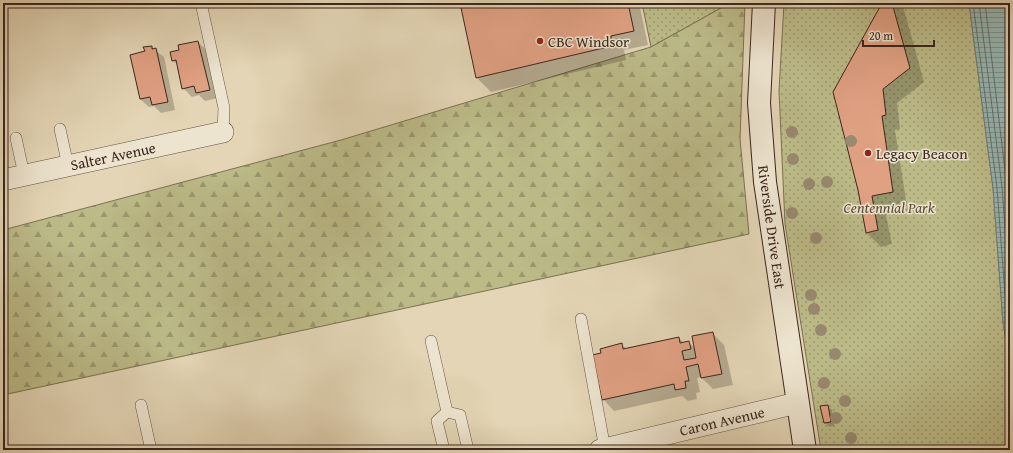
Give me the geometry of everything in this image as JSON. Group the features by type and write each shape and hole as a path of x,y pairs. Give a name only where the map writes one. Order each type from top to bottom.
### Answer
{"main road":[{"name":"Riverside Drive East","path":"764,3 759,103 765,182 805,450"}],"street":[{"name":"Salter Avenue","path":"3,180 223,132"},
{"name":"Caron Avenue","path":"602,449 797,404"}],"lane":[{"path":"201,3 224,108 223,132"},
{"path":"60,129 68,166"},
{"path":"16,138 24,175"},
{"path":"581,319 602,449"},
{"path":"431,341 447,412"},
{"path":"141,405 151,450"},
{"path":"444,450 437,421 447,412"},
{"path":"447,412 460,415 468,450"}],"green space":[{"path":"642,3 730,3 651,47"},
{"path":"730,3 745,3 740,139 749,234 3,395 3,230 341,140 651,47"},
{"name":"Centennial Park","path":"784,3 969,3 993,188 1003,322 1010,367 1010,450 821,450 785,224 779,91"}],"water":[{"path":"969,3 1010,3 1010,367 1003,322 993,188"}],"building":[{"name":"CBC Windsor","path":"460,3 628,3 634,31 611,36 612,46 476,78"},
{"name":"Legacy Beacon","path":"882,3 892,3 910,68 883,89 886,115 882,116 893,192 872,196 878,230 866,233 858,190 833,92"},
{"path":"198,41 210,90 196,93 194,86 182,89 176,60 172,61 170,52 179,50 178,45"},
{"path":"152,46 152,49 156,48 168,102 152,105 150,97 140,99 130,55 145,51 143,47"},
{"path":"713,332 722,374 701,378 698,364 686,367 689,381 685,381 686,388 675,390 674,384 602,400 592,355 601,353 600,349 622,343 623,349 679,337 680,343 689,341 691,349 682,351 684,360 696,358 692,336"},
{"path":"828,405 831,422 824,423 820,406"}],"place":[{"name":"CBC Windsor","path":"540,41"},
{"name":"Legacy Beacon","path":"868,153"}]}
